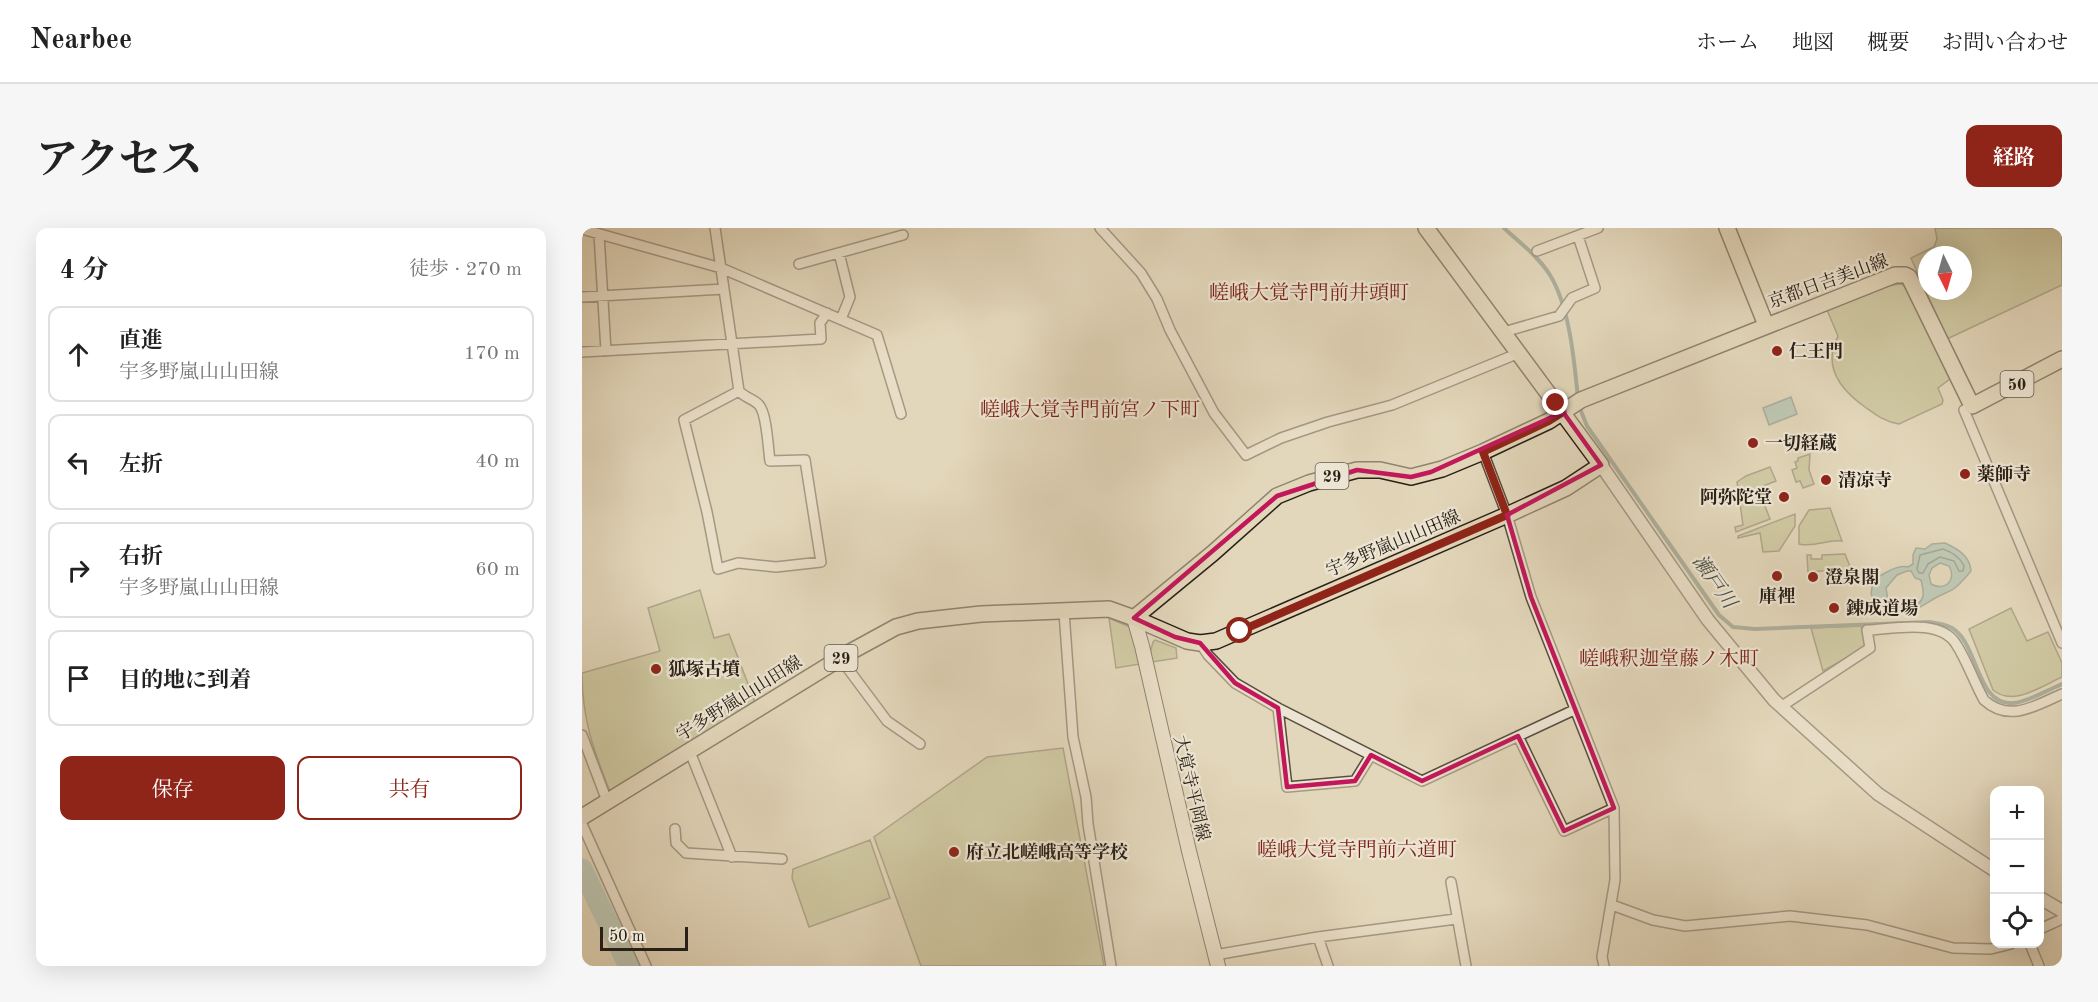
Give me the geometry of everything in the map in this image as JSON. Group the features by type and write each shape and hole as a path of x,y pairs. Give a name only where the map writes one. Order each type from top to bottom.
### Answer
{"main road":[{"path":"1426,228 1519,353 1572,406 1601,465"},
{"path":"1727,228 1766,325"},
{"name":"京都日吉美山線","path":"1766,325 1895,275 1905,274 1909,277 1972,406"},
{"name":"29","path":"1134,618 1213,553 1277,496 1309,483 1357,470 1380,470 1411,477 1442,469 1549,421 1572,406 1766,325"},
{"name":"50","path":"1972,406 2062,360"},
{"name":"宇多野嵐山山田線","path":"582,817 840,658 896,627 918,621 981,614 1109,609 1187,641 1200,643 1216,641 1507,515 1566,488 1601,465"},
{"name":"大覚寺平岡線","path":"1134,618 1216,961"}],"street":[{"path":"715,228 740,392 758,404 763,411 770,461 805,460 821,562 776,567 738,563 718,568 707,512 684,420 740,392"},
{"path":"1100,228 1141,273 1157,299 1170,330 1214,413 1246,455 1328,422 1392,405 1519,353"},
{"path":"1537,251 1598,228"},
{"path":"582,230 721,268 877,335 901,414"},
{"path":"599,234 606,351"},
{"path":"799,264 903,235"},
{"path":"1504,332 1559,316 1572,298 1595,288 1578,236"},
{"path":"839,253 850,297 841,319"},
{"path":"582,297 724,289"},
{"path":"582,352 821,339 820,323 827,313"},
{"path":"1972,406 1964,410 2062,643"},
{"path":"1483,452 1507,515 1531,597 1614,808 1615,880 1602,957 1604,966"},
{"path":"1601,465 1669,560 1708,620 1774,700 1878,794 1990,867"},
{"path":"1064,612 1074,736 1080,776 1086,797 1088,825 1111,966"},
{"path":"1782,706 1870,648 1867,630 1924,627 1936,629 1953,639 1984,700 1991,707 2007,712 2023,711 2062,694"},
{"path":"1200,643 1208,656 1235,683 1278,708 1422,781 1574,710"},
{"path":"840,658 887,722 920,744"},
{"path":"1278,708 1287,787 1355,781 1371,755"},
{"path":"582,735 607,801"},
{"path":"1518,736 1564,831 1614,808"},
{"path":"690,752 732,857"},
{"path":"582,824 646,966"},
{"path":"675,829 676,843 686,853 782,858"},
{"path":"1451,882 1466,966"},
{"path":"2044,900 2062,911"},
{"path":"1612,905 1653,920 1685,926 1790,916 1867,925 1953,948 1995,948"},
{"path":"1216,961 1318,937 1456,919"},
{"path":"2044,927 2062,919"},
{"path":"1318,937 1328,966"},
{"path":"2032,948 2039,966"}],"highlighted area":[{"path":"1563,412 1601,465 1507,515 1531,597 1614,808 1564,831 1518,736 1422,781 1371,755 1355,781 1287,787 1278,708 1235,683 1200,643 1175,637 1134,618 1277,496 1357,470 1411,477 1431,472"}],"green space":[{"path":"1935,228 2062,228 2062,285 1947,339 1930,300 1972,300 1972,246 1934,246 1937,239"},
{"path":"1918,255 1918,274 1911,258"},
{"path":"1901,284 1916,295 1950,379 1938,388 1943,400 1942,404 1899,424 1885,420 1856,400 1842,385 1833,367 1832,357 1838,336 1827,310 1880,287"},
{"path":"1810,454 1809,470 1814,484 1803,488 1800,481 1796,482 1792,470 1797,468 1795,462 1798,458"},
{"path":"1770,467 1776,481 1758,488 1770,519 1736,532 1735,527 1743,525 1737,482"},
{"path":"1830,508 1842,541 1799,544 1799,526 1809,510"},
{"path":"1795,514 1795,526 1779,551 1763,552 1760,533 1738,538 1738,536"},
{"path":"1845,554 1851,569 1808,572 1807,555 1811,555 1811,559 1822,559 1822,555"},
{"path":"700,590 714,638 729,634 756,705 611,794 590,735 584,705 582,673 660,651 648,608"},
{"path":"2011,608 2027,641 2048,632 2062,663 2062,677 2037,690 2018,696 2001,695 1993,690 1969,629"},
{"path":"1109,618 1130,627 1140,664 1116,668"},
{"path":"1861,626 1866,647 1823,671 1811,628"},
{"path":"1155,640 1176,648 1177,658 1152,662 1150,653"},
{"name":"府立北嵯峨高等学校","path":"1063,748 1104,966 921,966 874,837 987,757"},
{"path":"870,840 890,898 809,927 792,878 793,869"}],"water":[{"path":"1791,397 1797,414 1769,425 1763,408"},
{"path":"1945,543 1959,551 1966,557 1971,571 1953,589 1911,611 1892,613 1878,606 1872,595 1872,588 1879,576 1892,569 1913,564 1916,548 1925,549 1932,544","holes":["1940,563 1949,566 1952,576 1951,580 1941,587 1931,584 1929,575 1932,568","1911,571 1915,578 1921,580 1923,596 1921,601 1913,606 1896,605 1888,600 1886,588 1897,575"]}],"waterway":[{"name":"瀬戸川","path":"1504,228 1540,262 1557,288 1567,318 1578,398"},
{"name":"瀬戸川","path":"1579,406 1587,426 1719,615 1733,627 1755,629 1930,622 1952,628 1961,636 1985,685 1992,695 2002,702 2020,702 2062,684"},
{"path":"582,869 629,966"}],"place":[{"name":"仁王門","path":"1777,351"},
{"name":"一切経蔵","path":"1753,443"},
{"name":"薬師寺","path":"1965,474"},
{"name":"清凉寺","path":"1826,480"},
{"name":"阿弥陀堂","path":"1784,497"},
{"name":"庫裡","path":"1777,576"},
{"name":"澄泉閣","path":"1813,577"},
{"name":"錬成道場","path":"1834,608"},
{"name":"狐塚古墳","path":"656,669"},
{"name":"府立北嵯峨高等学校","path":"954,852"}],"district":[{"name":"嵯峨大覚寺門前井頭町","path":"1309,292"},
{"name":"嵯峨大覚寺門前宮ノ下町","path":"1090,409"},
{"name":"嵯峨釈迦堂藤ノ木町","path":"1669,658"},
{"name":"嵯峨大覚寺門前六道町","path":"1357,849"}],"route":[{"path":"1240,631 1507,515 1483,452 1563,412 1556,403"}]}
